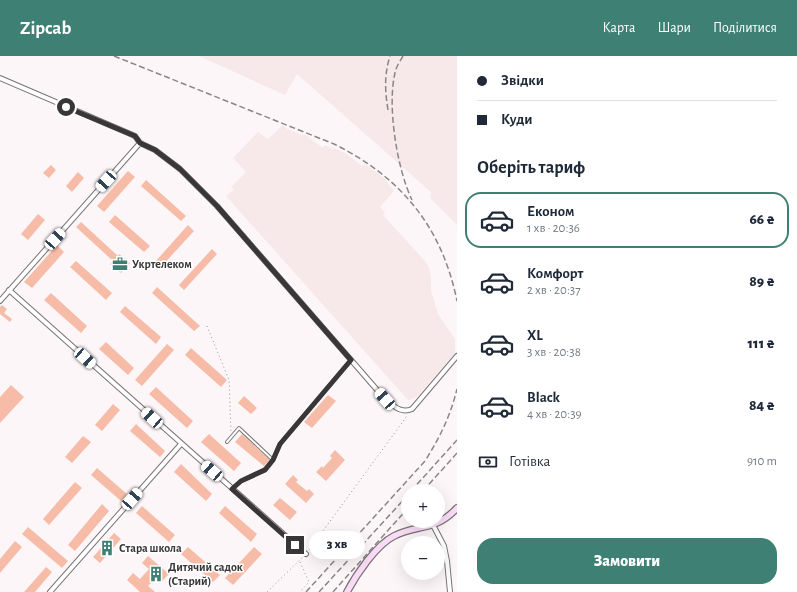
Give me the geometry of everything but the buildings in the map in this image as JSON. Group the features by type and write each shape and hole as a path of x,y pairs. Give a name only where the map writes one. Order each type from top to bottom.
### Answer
{"street":[{"path":"0,78 135,136 140,143 155,150 180,169 217,206 392,405 400,410 406,411 412,409 457,356"},
{"path":"0,301 140,143"},
{"path":"9,290 306,554"},
{"path":"50,592 181,444"},
{"path":"445,518 457,508"},
{"path":"347,592 361,568 392,536 421,528"},
{"path":"435,528 444,546 450,592"}],"lane":[{"path":"232,489 241,481 265,470 273,460 280,444 351,360"},
{"path":"227,442 239,428 273,460"}],"path":[{"path":"206,326 229,380 231,437"},
{"path":"267,592 306,554 412,409"},
{"path":"299,561 309,582 300,592"}],"shaded area":[{"path":"199,56 457,56 457,225 430,198 431,192 297,74 285,95"},
{"path":"283,125 287,129 302,135 306,135 323,148 325,145 337,149 347,154 362,166 365,164 384,178 394,191 380,207 385,213 383,215 425,261 431,276 431,290 438,314 455,339 455,353 417,397 408,400 226,196 234,190 231,187 246,172 233,158 258,132 268,139"}],"railway":[{"path":"114,56 334,144 358,157 379,172 415,207 441,250 450,274 457,301"},
{"path":"388,110 386,83 390,56"},
{"path":"403,56 395,73 392,102 393,120 402,172 412,200"},
{"path":"306,592 425,461 444,426 457,389"},
{"path":"417,484 457,440"},
{"path":"429,484 457,453"},
{"path":"319,592 401,503"},
{"path":"333,592 401,516"}],"place":[{"name":"Укртелеком","path":"120,264"},
{"name":"Стара школа","path":"107,548"},
{"name":"Дитячий садок (Старий)","path":"156,574"}],"route":[{"path":"66,107 135,136 140,143 155,150 180,169 217,206 351,360 280,444 273,460 265,470 241,481 232,489 295,545"}]}
